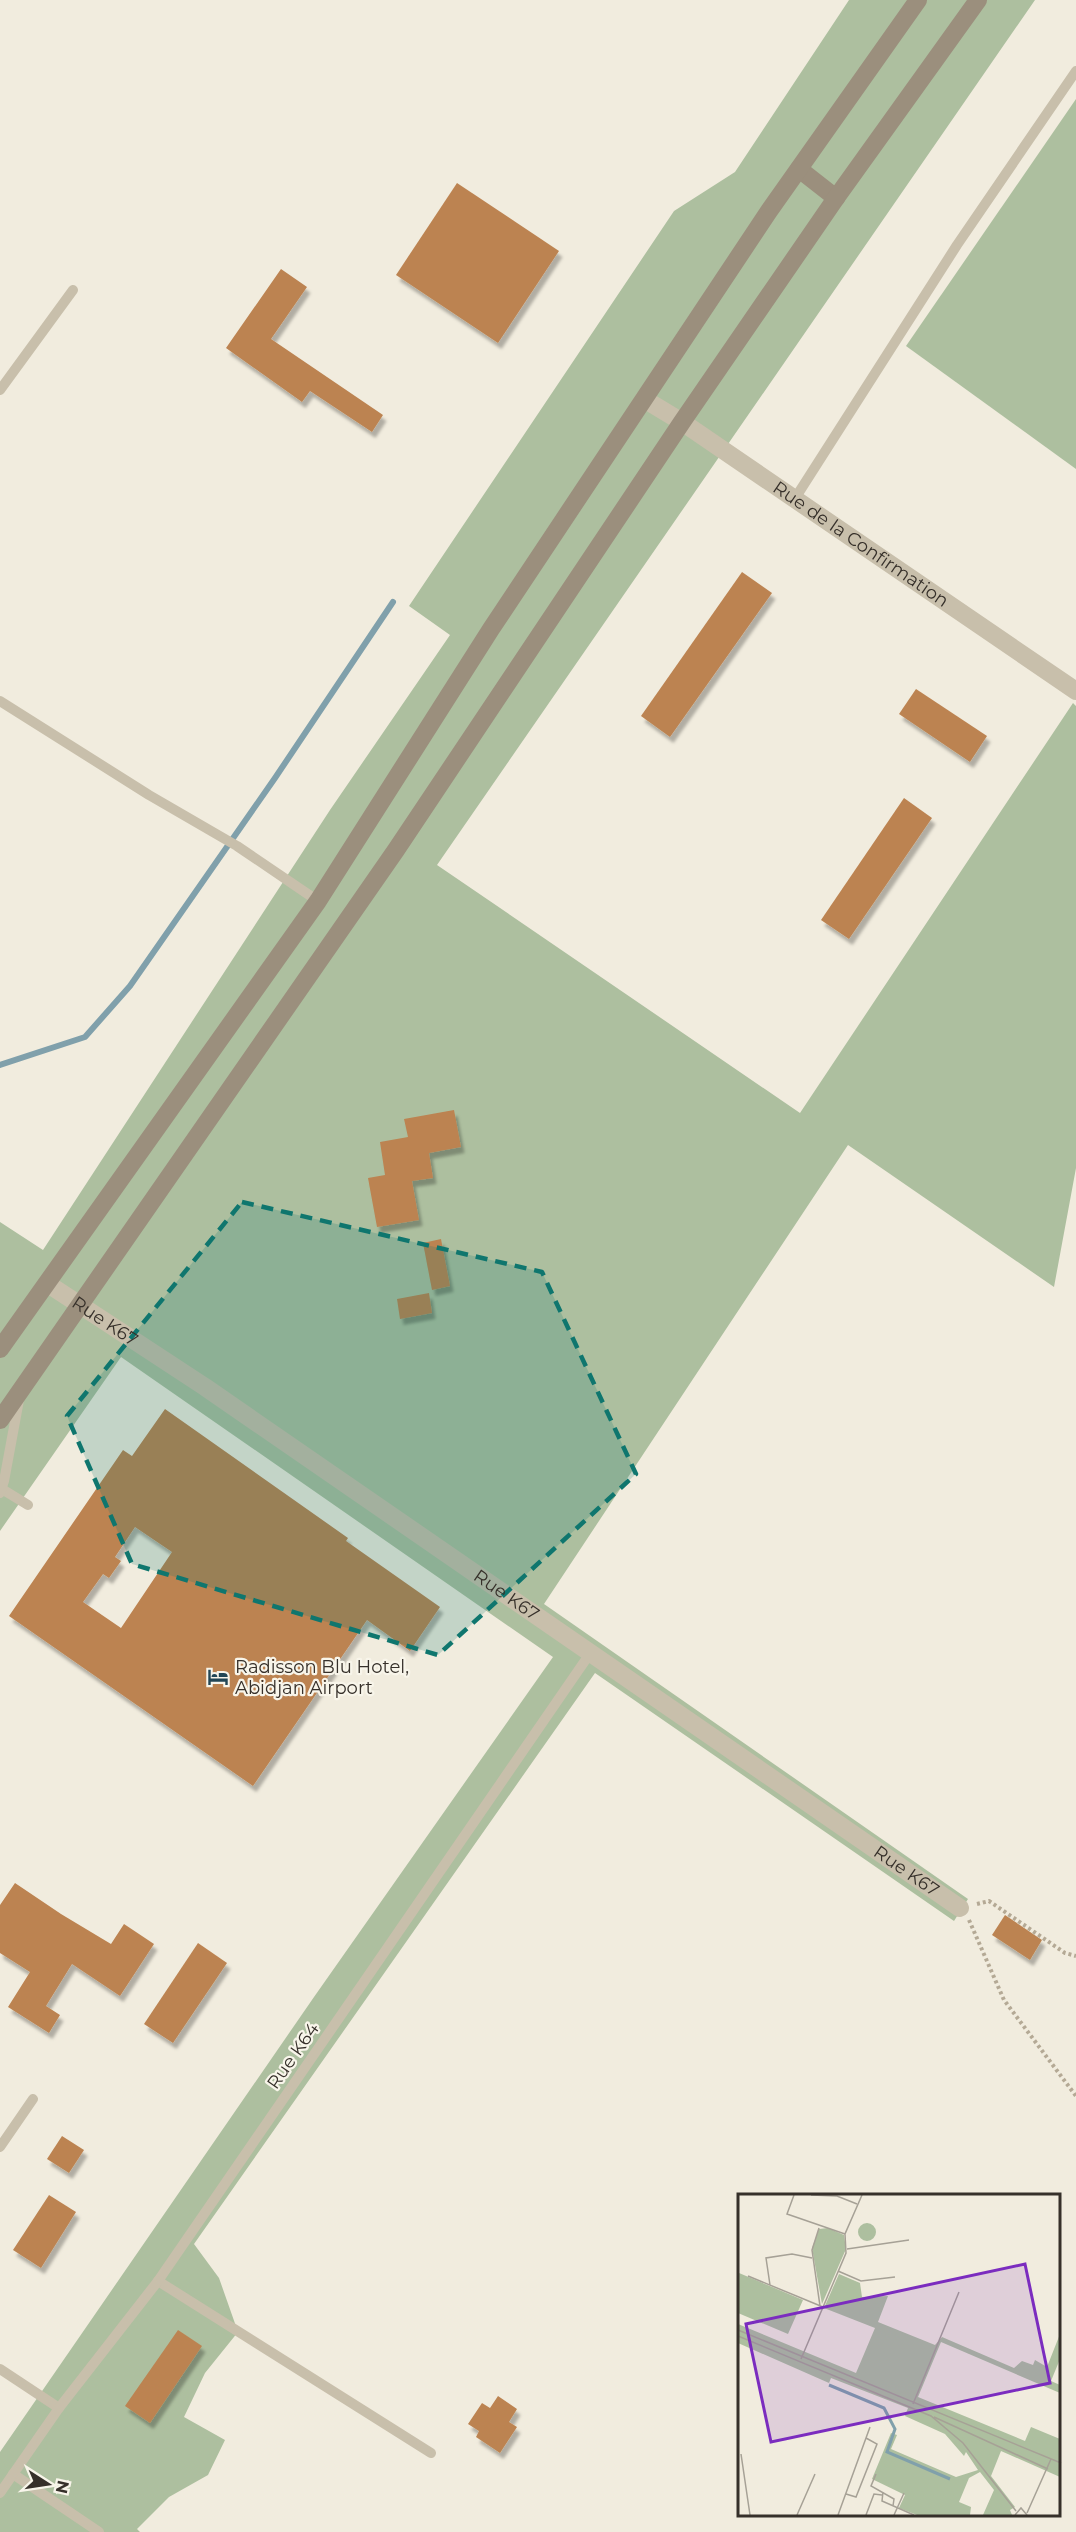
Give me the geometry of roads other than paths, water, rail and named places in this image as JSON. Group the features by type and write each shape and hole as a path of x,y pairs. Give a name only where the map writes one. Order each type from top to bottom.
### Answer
{"main road":[{"path":"0,1349 318,901 491,629 644,399 799,169 918,0"},
{"path":"0,1420 11,1394 80,1305 143,1218 396,850 682,422 836,198 978,0"},
{"path":"799,169 836,198"}],"street":[{"name":"Rue de la Confirmation","path":"644,399 682,422 1076,691"},
{"name":"Rue K67","path":"48,1284 214,1393 960,1908"}],"lane":[{"path":"794,500 957,245 1076,71"},
{"path":"0,390 73,290"},
{"path":"0,701 149,795 237,846 318,901"},
{"path":"11,1394 1,1491 28,1505"},
{"name":"Rue K64","path":"0,2493 59,2408 158,2281 591,1652"},
{"path":"0,2147 33,2099"},
{"path":"158,2281 431,2453"},
{"path":"0,2368 59,2408"},
{"path":"13,2474 99,2532"}],"waterway":[{"path":"0,1065 85,1037 130,986 275,778 393,602"}],"place":[{"name":"Radisson Blu Hotel, Abidjan Airport","path":"218,1677"}]}
